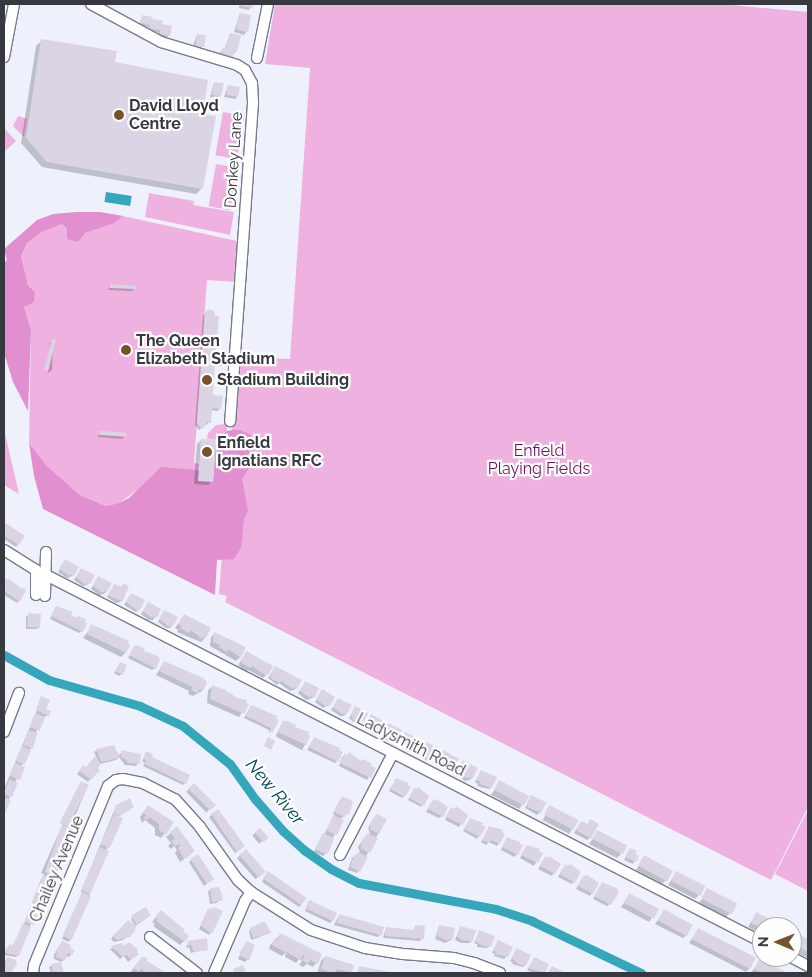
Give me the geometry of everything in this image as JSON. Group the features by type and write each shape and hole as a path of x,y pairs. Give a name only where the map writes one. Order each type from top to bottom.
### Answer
{"street":[{"name":"Donkey Lane","path":"91,4 161,42 237,65 245,70 252,83 253,103 230,421"},
{"path":"257,58 268,4"},
{"path":"4,57 10,9"},
{"path":"4,550 36,570 41,596 46,575 46,552"},
{"name":"Ladysmith Road","path":"46,575 752,937"},
{"path":"4,732 19,693"},
{"path":"340,855 393,753"},
{"name":"Chailey Avenue","path":"32,973 108,786 116,780 142,783 175,799 200,827 230,870 251,892"},
{"path":"214,973 244,901 251,892 289,917 324,936 388,953 454,958 500,973"},
{"path":"150,937 197,973"}],"green space":[{"name":"Enfield Playing Fields","path":"275,4 720,4 808,12 808,807 771,880 225,602 227,596 219,594 232,424 236,424 241,357 290,359 310,68 265,64"},
{"path":"223,112 245,116 237,159 215,155"},
{"path":"18,116 27,119 24,137 13,126"},
{"path":"4,128 16,141 4,152"},
{"path":"216,164 238,168 230,210 209,206"},
{"path":"149,193 194,201 193,205 234,212 230,235 145,217"},
{"name":"The Queen Elizabeth Stadium","path":"123,216 237,241 234,280 236,282 207,280 194,463 199,464 198,470 143,486 119,503 106,506 80,495 47,466 29,443 31,330 24,307 35,292 28,285 21,256 27,243 42,232 62,224 67,229 85,233 115,223"},
{"path":"227,424 227,431 219,440 207,439 208,433 216,425"},
{"path":"4,429 19,494 4,485"},
{"path":"808,810 808,891 775,874"}],"shaded area":[{"path":"100,212 123,216 115,223 85,233 78,242 67,239 67,229 62,224 42,232 27,243 21,256 28,285 35,292 34,302 24,307 31,330 28,411 13,382 4,353 4,263 7,260 4,249 37,220 53,214"},
{"path":"240,430 251,435 253,441 250,449 252,464 242,479 248,510 244,520 241,548 234,559 217,560 215,595 43,509 34,476 29,443 47,466 80,495 106,506 129,498 161,467 198,470 213,482 216,440 227,431"}],"water":[{"path":"106,192 132,196 130,206 104,202"}],"building":[{"path":"241,4 253,4 252,8 241,6"},
{"path":"239,13 251,15 248,32 236,30"},
{"path":"142,15 153,17 152,19 163,21 162,24 172,26 170,36 160,34 160,30 150,29 150,25 140,23"},
{"path":"230,33 241,35 237,52 234,51 233,57 221,54 222,48 225,49"},
{"path":"197,34 206,35 205,47 196,46"},
{"name":"David Lloyd Centre","path":"41,39 117,51 115,62 208,80 203,114 216,116 203,189 47,162 26,138"},
{"path":"214,82 224,83 221,96 212,95"},
{"path":"228,85 240,87 238,97 226,95"},
{"path":"110,284 136,286 136,289 110,288"},
{"name":"Stadium Building","path":"209,309 214,311 215,316 219,316 216,352 225,352 224,364 215,364 213,395 223,396 221,409 212,408 211,423 207,422 204,428 201,428 197,423 205,312"},
{"path":"52,339 56,340 48,371 44,370"},
{"path":"100,431 126,433 126,437 100,435"},
{"name":"Enfield Ignatians RFC","path":"201,439 216,440 213,482 198,481"},
{"path":"4,522 25,536 19,545 4,536"},
{"path":"65,559 79,567 74,576 71,574 70,576 59,569"},
{"path":"81,568 95,575 90,584 88,582 86,585 76,577"},
{"path":"98,576 112,583 107,592 104,591 103,593 93,586"},
{"path":"4,578 26,589 20,602 4,591"},
{"path":"123,583 129,586 123,601 109,595 114,584 122,587"},
{"path":"131,593 145,600 140,610 136,610 126,602"},
{"path":"148,602 161,609 157,618 154,616 152,618 143,611"},
{"path":"56,606 73,612 71,615 77,618 78,616 86,619 85,622 87,623 83,632 51,616"},
{"path":"164,610 178,617 173,626 170,625 169,627 159,619"},
{"path":"28,613 41,614 40,628 27,627"},
{"path":"184,614 211,628 206,638 203,637 202,639 191,630 189,633 180,628 182,626 178,624"},
{"path":"91,624 129,641 130,645 126,653 87,634"},
{"path":"214,632 246,647 241,658 228,649 227,652 219,647 220,645 213,642"},
{"path":"137,645 145,649 144,651 158,656 160,659 156,669 129,655 134,646"},
{"path":"246,651 273,666 269,674 265,675 252,666 251,668 243,664 241,661"},
{"path":"164,661 203,678 207,682 203,691 199,689 198,693 191,690 193,687 159,671"},
{"path":"120,662 127,665 123,675 115,671"},
{"path":"275,666 302,680 297,689 272,679 270,676"},
{"path":"305,681 319,688 314,698 311,696 310,698 300,691"},
{"path":"212,685 226,690 228,694 229,692 237,698 247,700 246,702 249,704 244,714 210,699"},
{"path":"322,689 335,697 330,706 328,704 326,707 316,699"},
{"path":"41,696 50,700 46,709 51,711 49,716 36,710"},
{"path":"338,698 352,705 347,714 344,713 343,715 333,707"},
{"path":"251,705 277,716 276,718 279,720 273,732 270,730 271,728 246,716"},
{"path":"355,706 368,713 364,722 360,724 350,716"},
{"path":"35,713 45,717 40,731 29,727"},
{"path":"371,714 385,722 381,731 377,731 366,724"},
{"path":"283,721 287,721 296,725 295,727 309,732 308,735 310,736 306,745 278,732"},
{"path":"388,723 402,730 397,740 394,738 393,740 383,733"},
{"path":"28,730 38,733 33,748 23,745"},
{"path":"405,732 421,740 416,750 402,746 403,744 400,742"},
{"path":"268,737 275,741 271,750 264,746"},
{"path":"314,737 340,748 339,750 343,752 338,762 309,747"},
{"path":"424,741 440,749 435,759 432,757 430,760 419,752"},
{"path":"114,745 120,758 101,762 96,749"},
{"path":"22,746 31,750 25,765 15,761"},
{"path":"121,750 141,754 140,764 127,763 127,760 121,757"},
{"path":"443,750 459,759 452,770 437,761"},
{"path":"146,751 153,754 152,757 190,775 186,784 145,764 146,760 143,759"},
{"path":"349,752 361,761 362,759 372,763 371,766 376,768 371,778 340,763 345,753 348,755"},
{"path":"95,756 101,764 98,769 100,770 91,780 79,771 83,765 86,767"},
{"path":"463,760 478,768 473,778 469,777 468,779 457,771"},
{"path":"15,763 25,767 20,780 10,776"},
{"path":"481,770 497,777 492,788 479,784 480,781 476,780"},
{"path":"396,778 409,783 408,785 411,787 405,797 390,789"},
{"path":"9,779 18,783 12,797 4,794"},
{"path":"499,780 529,796 524,806 494,790"},
{"path":"81,781 89,785 68,827 60,823"},
{"path":"194,783 216,805 210,811 188,789"},
{"path":"418,787 429,796 424,806 409,798 414,788 417,789"},
{"path":"531,795 546,802 541,813 526,806"},
{"path":"342,796 353,801 349,815 346,813 345,817 334,812"},
{"path":"4,797 11,800 5,813 4,813"},
{"path":"130,798 134,807 120,816 114,813 116,805"},
{"path":"433,799 448,807 443,817 428,809"},
{"path":"148,805 174,822 166,835 159,830 159,824 149,817 147,820 144,818 146,815 143,813"},
{"path":"549,805 578,820 573,830 544,815"},
{"path":"456,806 468,815 463,825 446,817 451,807 455,809"},
{"path":"218,809 245,846 237,852 211,814"},
{"path":"114,814 123,818 110,848 101,844"},
{"path":"377,814 387,819 379,834 370,829 371,826 369,825"},
{"path":"333,815 344,820 337,835 326,831"},
{"path":"470,818 483,823 482,825 486,827 480,837 464,829"},
{"path":"590,819 599,824 591,839 576,830 581,821 588,824"},
{"path":"62,825 73,829 56,876 45,872"},
{"path":"177,826 195,851 184,859 178,848 179,844 175,846 171,841 175,839 170,832"},
{"path":"489,826 503,830 502,832 505,834 500,844 491,840 489,843 482,840"},
{"path":"260,828 269,838 263,842 255,833"},
{"path":"597,830 627,845 623,854 592,839"},
{"path":"323,833 334,838 329,852 326,854 315,849"},
{"path":"368,833 378,838 370,853 360,848 362,846 360,844"},
{"path":"507,837 523,845 518,855 502,847"},
{"path":"527,845 540,849 539,851 543,853 538,863 521,855"},
{"path":"100,847 109,851 90,894 81,890"},
{"path":"630,848 637,851 635,854 639,856 636,862 625,857"},
{"path":"246,849 266,872 259,878 239,855"},
{"path":"358,852 368,857 360,872 350,867 355,854 357,855"},
{"path":"198,854 214,879 207,884 190,859"},
{"path":"644,855 673,871 667,881 638,865"},
{"path":"545,856 548,858 549,856 561,864 555,874 540,866"},
{"path":"565,864 568,866 570,864 581,872 575,883 560,874"},
{"path":"268,871 307,898 301,905 263,878"},
{"path":"676,871 705,886 700,896 671,881"},
{"path":"43,875 51,878 33,925 25,922"},
{"path":"587,875 599,883 593,894 578,886 583,876"},
{"path":"602,882 616,888 619,892 611,905 594,896"},
{"path":"219,887 223,899 212,902 210,888"},
{"path":"707,888 737,903 732,914 702,899"},
{"path":"82,892 91,896 72,940 62,936"},
{"path":"629,893 659,909 654,919 624,903"},
{"path":"309,900 337,913 333,921 305,908"},
{"path":"146,907 151,916 136,924 131,915"},
{"path":"213,907 223,911 212,934 201,926 208,908 212,909"},
{"path":"664,909 693,925 687,936 658,920"},
{"path":"161,910 185,930 183,931 189,936 185,942 156,921 158,920 155,917"},
{"path":"756,912 766,917 754,917"},
{"path":"339,914 384,927 382,936 337,923"},
{"path":"128,920 136,926 135,931 130,937 117,940 113,936"},
{"path":"262,922 266,923 271,933 253,938 250,928"},
{"path":"23,923 31,927 19,956 6,953 9,944 13,946"},
{"path":"415,925 425,926 424,939 385,936 386,927 414,930"},
{"path":"439,925 455,928 453,939 448,941 437,936"},
{"path":"460,926 476,930 473,941 460,940 457,937"},
{"path":"698,928 752,956 750,969 692,940"},
{"path":"479,930 495,936 491,947 483,946 475,941"},
{"path":"280,933 322,954 318,964 310,960 308,964 302,960 305,956 303,955 301,960 288,953 289,949 287,953 272,945 274,939 277,941"},
{"path":"802,936 808,939 808,952 802,949"},
{"path":"207,938 208,950 196,952 193,951 192,945 188,946 187,941"},
{"path":"498,940 513,947 508,957 495,954 496,952 493,950"},
{"path":"62,941 71,945 70,948 74,950 73,955 68,953 65,961 56,957 57,953 55,952"},
{"path":"247,941 255,945 249,960 240,956 240,952"},
{"path":"129,942 138,950 139,954 131,960 127,955 123,957 111,946 122,943 124,946"},
{"path":"516,948 531,955 526,966 518,964 512,958"},
{"path":"325,956 354,965 352,973 337,969 333,973 321,969"},
{"path":"7,957 16,960 17,964 11,973 4,972"},
{"path":"142,957 148,959 147,961 166,973 147,973 141,969 139,972 133,968"},
{"path":"534,957 549,964 545,973 529,968"},
{"path":"61,962 64,973 53,973 51,964"},
{"path":"243,965 246,973 235,973 233,969"},
{"path":"359,966 390,972 390,973 358,973"},
{"path":"552,966 566,973 548,973"},
{"path":"755,967 776,967 788,973 763,973 754,969"}],"waterway":[{"name":"New River","path":"4,655 49,680 140,706 183,726 230,764 255,799 283,831 304,850 331,869 359,883 496,909 532,921 641,973"}],"place":[{"name":"David Lloyd Centre","path":"119,115"},
{"name":"The Queen Elizabeth Stadium","path":"126,350"},
{"name":"Stadium Building","path":"207,380"},
{"name":"Enfield Ignatians RFC","path":"207,452"}]}
